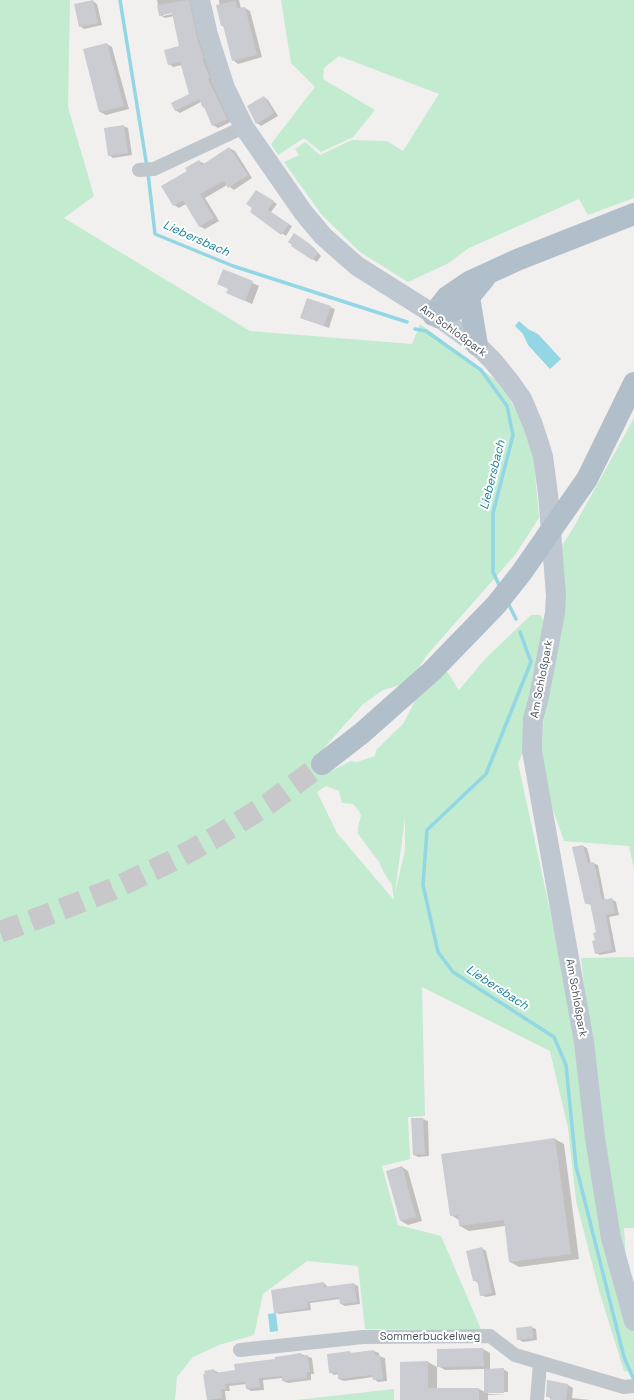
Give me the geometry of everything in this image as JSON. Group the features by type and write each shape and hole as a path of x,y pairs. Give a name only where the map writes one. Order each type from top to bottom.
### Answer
{"main road":[{"path":"436,316 447,297 456,289 469,282 517,260 634,214"},
{"path":"436,316 457,309 469,297 481,281 494,270"},
{"path":"469,297 477,345"},
{"path":"322,764 362,733 432,671 496,605 522,572 568,508 586,479 634,383"},
{"path":"614,424 634,407"}],"street":[{"name":"Am Schloßpark","path":"200,0 208,35 225,88 244,126 302,212 323,236 357,266 436,316 477,345 493,360 522,398 533,425 543,456 552,537 556,595 555,613 540,697 533,719 532,751 584,1042 595,1138 611,1238 634,1321"},
{"path":"139,170 154,169 244,126"},
{"name":"Sommerbuckelweg","path":"240,1350 363,1337 490,1336 515,1355 629,1387"},
{"path":"537,1400 540,1363"}],"green space":[{"path":"0,0 70,0 68,107 94,196 64,218 250,331 412,344 420,324 501,384 518,414 533,451 539,518 515,555 427,655 418,669 404,684 383,690 363,704 317,756 327,773 351,761 357,762 375,756 376,750 403,724 418,695 446,670 459,690 486,658 531,615 540,615 544,621 526,745 518,763 575,1026 607,1245 634,1332 634,1373 624,1371 600,1294 576,1201 568,1128 550,1051 422,987 425,1116 408,1117 410,1159 382,1166 398,1225 441,1236 481,1329 365,1329 358,1266 307,1261 263,1294 254,1335 219,1345 193,1357 177,1377 175,1400 0,1400","holes":["326,786 339,791 342,803 353,804 357,808 361,815 358,834 379,862 392,885 394,900 337,833 317,792","405,818 405,850 395,893"]},
{"path":"281,0 634,0 634,198 588,215 579,199 469,248 447,264 408,282 360,252 321,214 284,162 299,155 295,149 305,142 320,155 352,140 387,141 403,151 439,94 339,56 324,68 323,79 375,110 353,137 321,152 304,138 278,155 271,144 315,87 291,63"},
{"path":"634,418 634,869 629,846 564,841 541,775 550,563 571,532"},
{"path":"634,957 634,1228 624,1228 626,1261 615,1230 581,958"},
{"path":"394,1389 394,1400 296,1400"}],"water":[{"path":"519,321 528,329 538,334 561,359 550,369 528,345 523,334 515,326"},
{"path":"276,1313 278,1331 270,1332 268,1314"}],"building":[{"path":"93,0 98,23 79,27 74,4"},
{"path":"189,0 197,38 204,59 202,59 210,78 208,79 227,119 212,126 199,99 175,111 171,103 189,94 180,62 168,65 164,50 179,46 172,13 159,16 157,5"},
{"path":"235,1 237,8 245,7 257,55 232,61 223,25 221,26 216,5"},
{"path":"107,43 124,106 99,112 83,49"},
{"path":"264,96 274,113 256,124 247,106"},
{"path":"124,125 128,153 108,156 104,128"},
{"path":"229,147 248,175 228,188 224,181 200,194 214,218 199,227 183,200 173,206 161,186 187,171 185,168 199,160 202,165"},
{"path":"256,190 274,201 268,210 289,224 281,235 250,212 252,208 246,204"},
{"path":"294,233 310,244 318,253 312,260 291,246 292,245 288,242"},
{"path":"223,269 253,281 245,301 226,293 228,289 217,284"},
{"path":"307,298 331,306 324,326 300,318"},
{"path":"583,845 588,863 594,862 602,900 612,898 615,913 606,915 612,950 595,954 592,941 595,940 593,933 596,932 590,903 585,904 572,847"},
{"path":"411,1118 423,1118 425,1154 413,1155"},
{"path":"555,1138 571,1254 509,1262 504,1220 459,1226 458,1215 450,1216 441,1154"},
{"path":"402,1166 416,1217 400,1221 386,1171"},
{"path":"482,1247 492,1293 480,1296 477,1280 473,1281 466,1251"},
{"path":"324,1282 324,1287 354,1283 357,1302 340,1304 339,1297 307,1302 308,1308 274,1313 271,1290"},
{"path":"532,1326 533,1338 517,1340 516,1328"},
{"path":"483,1348 484,1366 437,1367 437,1349"},
{"path":"374,1350 375,1355 380,1355 383,1379 373,1380 372,1375 338,1379 338,1372 329,1373 327,1354"},
{"path":"301,1353 302,1356 308,1355 310,1372 307,1372 307,1378 282,1381 282,1376 259,1378 260,1387 246,1389 245,1382 225,1384 226,1389 221,1389 222,1398 207,1400 203,1374 205,1374 204,1371 214,1369 215,1373 235,1370 234,1364 275,1359 275,1357"},
{"path":"428,1361 428,1388 479,1388 479,1400 400,1400 400,1362"},
{"path":"504,1368 504,1393 484,1393 484,1369"},
{"path":"547,1380 568,1384 566,1400 550,1400 551,1397 546,1397"}],"waterway":[{"name":"Liebersbach","path":"120,0 147,167"},
{"name":"Liebersbach","path":"148,173 155,234 233,266 407,322"},
{"name":"Liebersbach","path":"415,329 426,331 481,370 507,406 513,435 493,513 493,572 500,587"},
{"name":"Liebersbach","path":"507,601 516,619"},
{"name":"Liebersbach","path":"520,632 531,662 486,774 427,830 423,885 438,952 453,972 554,1037 566,1065 576,1166 624,1357 634,1380"}],"tunnel":[{"path":"0,932 113,889 174,860 219,835 268,804 322,764"}]}
